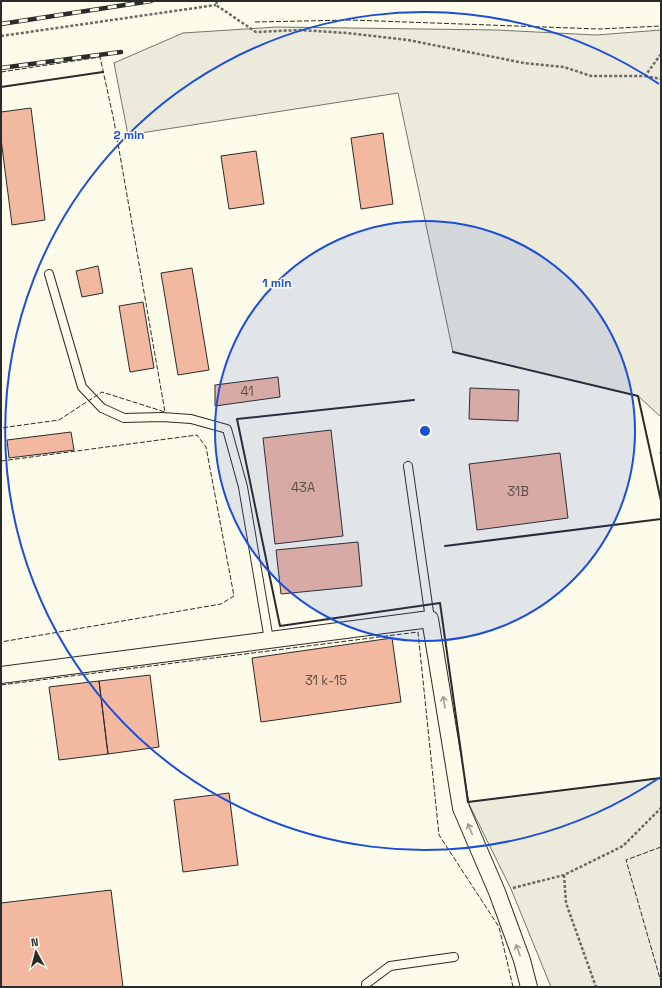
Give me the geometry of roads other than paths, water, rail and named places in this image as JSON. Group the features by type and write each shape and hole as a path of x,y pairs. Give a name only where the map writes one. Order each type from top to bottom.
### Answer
{"street":[{"path":"1,675 430,619 461,808 497,892 522,960 530,987"}],"lane":[{"path":"49,274 82,387 102,408 124,418 162,416 191,419 227,429 243,487 269,640"},
{"path":"408,466 430,619"},
{"path":"366,987 366,984 390,966 454,957"}],"railway":[{"path":"1,24 151,1"},
{"path":"1,68 121,52"}]}
